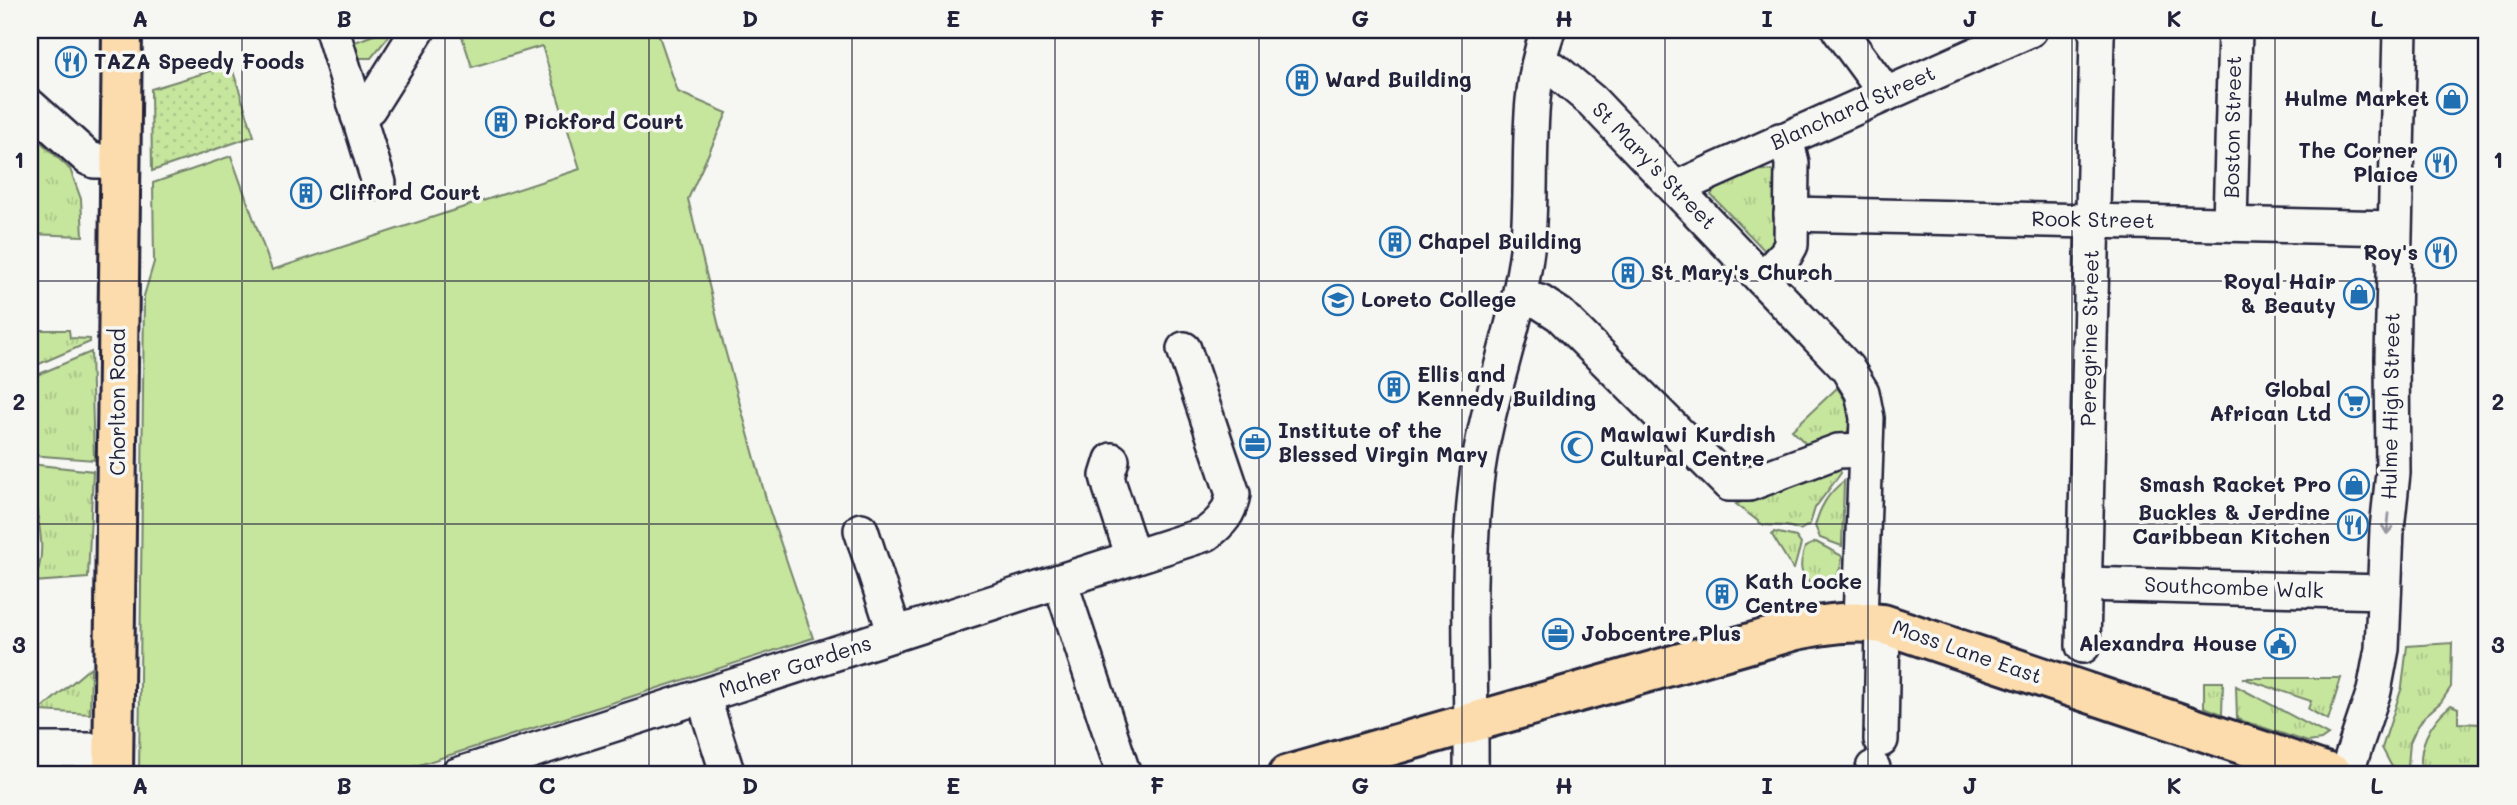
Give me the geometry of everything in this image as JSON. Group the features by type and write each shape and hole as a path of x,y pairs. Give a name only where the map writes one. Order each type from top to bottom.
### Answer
{"main road":[{"name":"Chorlton Road","path":"113,763 122,30"},
{"name":"Moss Lane East","path":"1288,775 1796,630 1835,622 1871,622 2334,775"}],"street":[{"path":"358,116 369,108 418,30"},
{"path":"1471,775 1469,592 1476,483 1492,395 1519,297 1528,234 1531,112 1538,66 1548,30"},
{"path":"1839,30 1886,94"},
{"name":"Blanchard Street","path":"1675,188 2030,30"},
{"name":"Peregrine Street","path":"2083,646 2095,30"},
{"name":"Boston Street","path":"2230,224 2235,30"},
{"name":"Hulme High Street","path":"2342,775 2350,762 2378,677 2382,649 2393,473 2394,228 2400,30"},
{"path":"333,33 379,183"},
{"name":"St Mary's Street","path":"1538,66 1555,70 1592,101 1858,382 1867,418 1876,761"},
{"path":"30,106 88,158 95,161 120,161"},
{"path":"1762,279 1789,250 1791,159 1780,140"},
{"name":"Rook Street","path":"1791,214 2394,228"},
{"path":"1519,297 1540,302 1560,315 1729,484 1749,484 1838,451 1866,450"},
{"name":"Maher Gardens","path":"457,775 1206,534 1220,523 1231,506 1233,494 1184,349"},
{"path":"1112,460 1107,476 1133,557"},
{"path":"861,530 895,634"},
{"path":"1060,581 1124,775"},
{"name":"Southcombe Walk","path":"2084,584 2384,592"},
{"path":"704,696 728,775"},
{"path":"30,750 113,763"}],"green space":[{"path":"387,30 394,30 371,58 360,58 347,45"},
{"path":"460,30 657,30 678,92 727,113 688,199 722,339 768,506 813,638 388,775 139,775 144,296 154,262 153,183 231,156 272,270 580,169 542,46 472,67"},
{"path":"231,65 254,136 152,171 151,89"},
{"path":"30,132 70,169 81,199 83,236 30,234"},
{"path":"1760,170 1779,174 1782,243 1768,254 1711,195 1714,190"},
{"path":"30,330 69,330 70,338 90,339 90,342 30,368"},
{"path":"91,352 94,460 30,455 30,378"},
{"path":"1837,388 1848,409 1848,432 1808,446 1792,430"},
{"path":"30,464 93,471 88,578 32,582 38,570 41,541"},
{"path":"1836,469 1841,473 1815,508 1810,524 1800,530 1787,526 1763,525 1736,504"},
{"path":"1844,481 1842,546 1820,538 1815,526 1825,501"},
{"path":"1774,532 1796,537 1801,544 1794,569 1772,535"},
{"path":"1816,542 1842,556 1836,578 1818,591 1804,576 1801,567 1805,547"},
{"path":"2452,643 2451,687 2415,731 2404,773 2392,767 2382,748 2402,687 2407,646"},
{"path":"91,667 90,714 39,711"},
{"path":"2242,678 2341,678 2328,720 2308,709 2311,701"},
{"path":"2204,682 2223,682 2222,714 2204,707"},
{"path":"2236,686 2328,735 2321,740 2308,742 2237,719"},
{"path":"2451,705 2458,708 2458,723 2482,724 2487,728 2487,775 2422,775 2421,755 2426,736 2436,720"}],"place":[{"name":"TAZA Speedy Foods","path":"71,62"},
{"name":"Ward Building","path":"1302,80"},
{"name":"Hulme Market","path":"2452,99"},
{"name":"Pickford Court","path":"501,122"},
{"name":"The Corner Plaice","path":"2441,163"},
{"name":"Clifford Court","path":"306,193"},
{"name":"Chapel Building","path":"1395,242"},
{"name":"Roy's","path":"2441,253"},
{"name":"St Mary's Church","path":"1628,273"},
{"name":"Royal Hair & Beauty","path":"2359,294"},
{"name":"Loreto College","path":"1338,300"},
{"name":"Ellis and Kennedy Building","path":"1394,387"},
{"name":"Global African Ltd","path":"2354,402"},
{"name":"Institute of the Blessed Virgin Mary","path":"1255,443"},
{"name":"Mawlawi Kurdish Cultural Centre","path":"1577,447"},
{"name":"Smash Racket Pro","path":"2354,485"},
{"name":"Buckles & Jerdine Caribbean Kitchen","path":"2353,525"},
{"name":"Kath Locke Centre","path":"1722,594"},
{"name":"Jobcentre Plus","path":"1558,634"},
{"name":"Alexandra House","path":"2280,644"}]}
